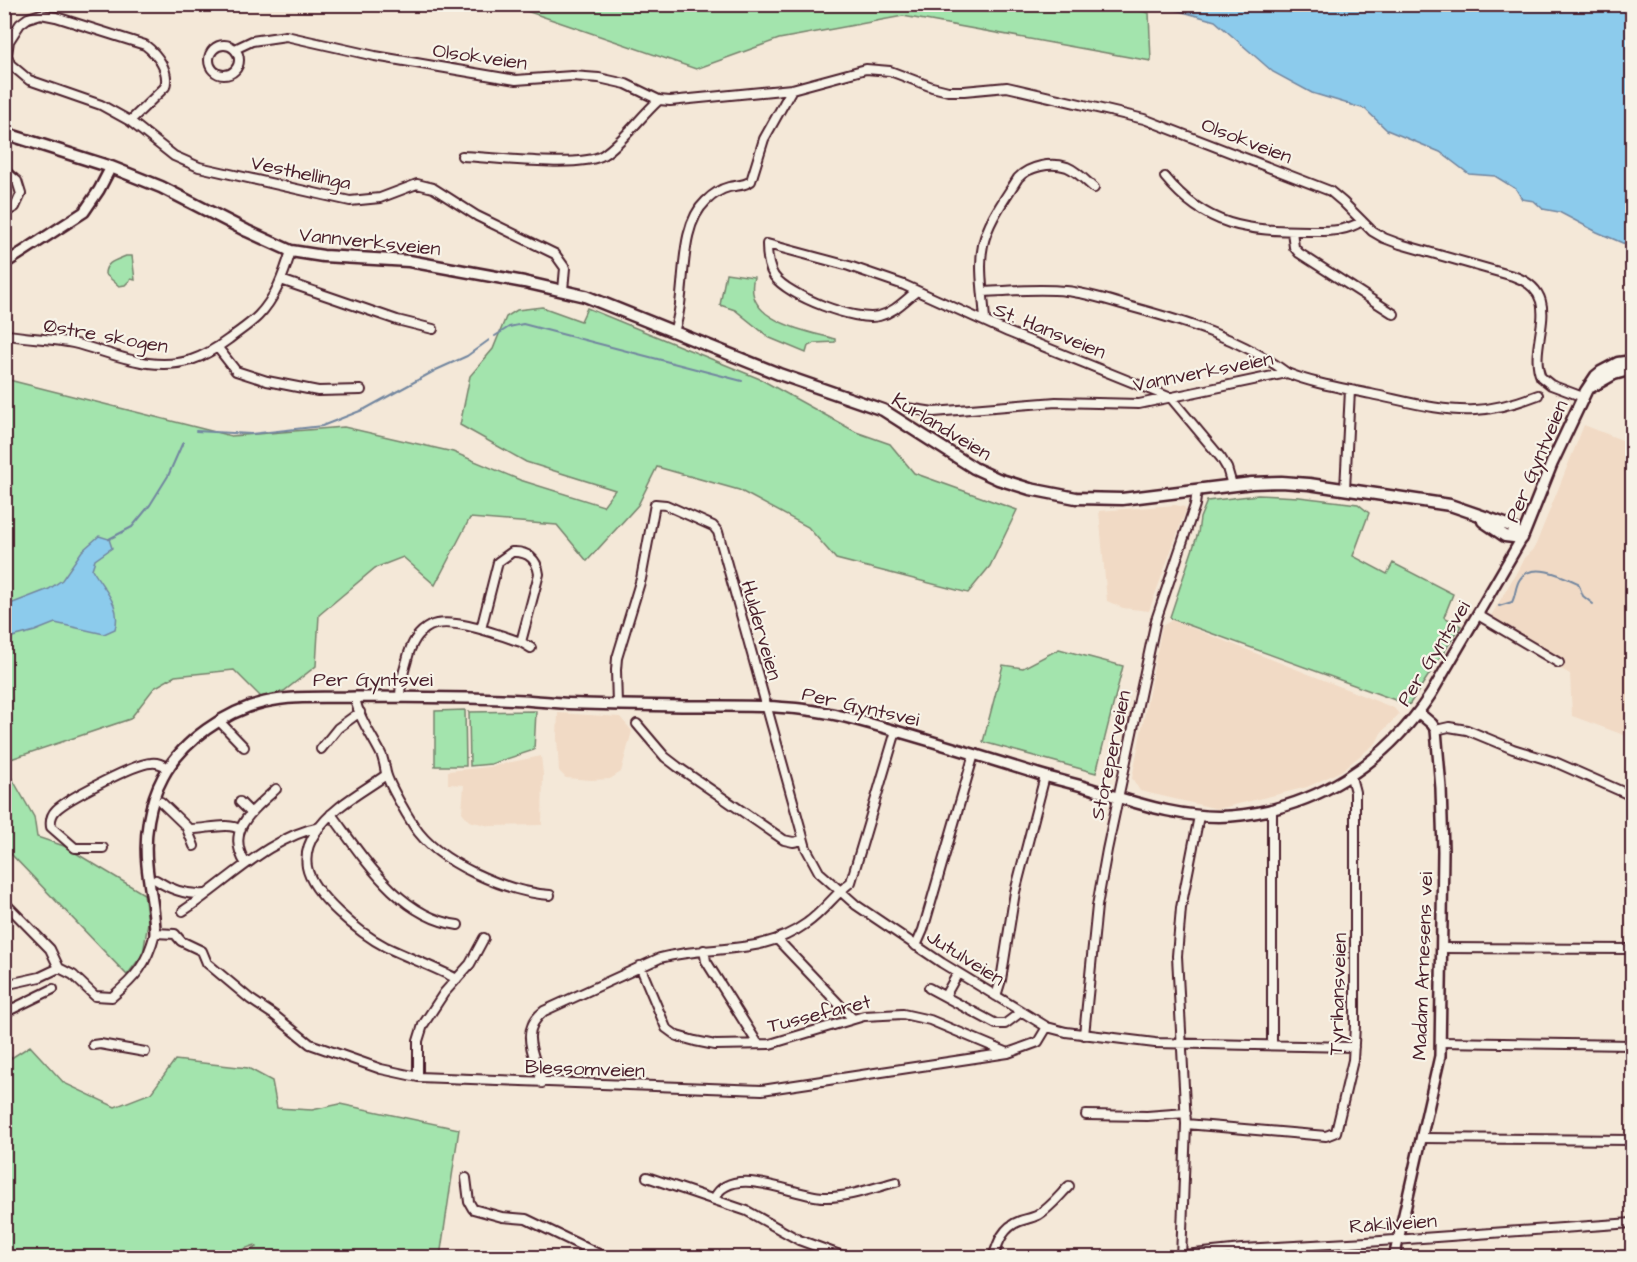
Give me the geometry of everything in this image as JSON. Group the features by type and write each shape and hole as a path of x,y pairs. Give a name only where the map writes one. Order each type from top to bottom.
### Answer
{"main road":[{"name":"Vannverksveien","path":"4,133 161,187 291,251 323,256 409,261 563,290 585,296 674,331"},
{"name":"Kurlandveien","path":"674,331 780,374 883,410 974,468 998,479 1030,489 1062,496 1122,499 1232,485 1281,482 1440,503 1479,516 1505,537 1522,538"},
{"path":"1583,397 1596,376 1610,366 1632,361"},
{"path":"1591,387 1614,374 1632,369"},
{"name":"Per Gyntveien","path":"1522,538 1552,463 1583,397"}],"street":[{"name":"Vesthellinga","path":"130,122 165,87 166,83 161,63 145,45 41,14 28,18 20,24 11,36 7,50 10,64 29,80 101,105 130,122 174,156 199,167 339,199 373,200 412,185 429,186 484,220 555,254 565,268 563,290"},
{"name":"Olsokveien","path":"235,50 252,41 285,36 375,56 516,80 572,76 599,78 626,84 659,100 670,101 792,89 856,71 875,69 896,73 948,91 964,92 1001,86 1144,119 1330,191 1372,231 1393,242 1513,276 1528,283 1536,291 1542,308 1538,365 1541,377 1551,385 1583,397"},
{"name":"Olsokveien","path":"226,45 235,50 238,53 239,63 235,71 226,75 213,70 210,66 210,56 216,47 226,45"},
{"path":"674,331 681,305 688,234 694,217 705,202 720,190 751,181 764,139 792,89"},
{"path":"462,156 530,161 596,159 614,147 659,100"},
{"path":"985,321 982,250 986,233 1022,174 1036,167 1064,166 1094,188"},
{"path":"4,264 80,215 89,206 111,168"},
{"path":"4,170 17,181 21,194 15,207 4,213"},
{"path":"1165,177 1184,197 1200,209 1220,219 1255,230 1343,230 1362,221"},
{"path":"1292,231 1293,247 1299,254 1394,314"},
{"name":"St. Hansveien","path":"917,291 894,310 884,315 858,316 808,300 787,289 770,268 767,244 849,266 917,291 1171,398 1221,458 1232,485"},
{"name":"Østre skogen","path":"4,334 72,343 147,363 186,362 202,357 218,348 259,316 270,302 281,280 291,251"},
{"path":"281,280 397,320 434,329"},
{"path":"984,292 1055,290 1100,298 1175,319 1221,336 1257,353 1287,373"},
{"path":"218,348 236,371 267,381 318,391 361,390"},
{"name":"Vannverksveien","path":"907,408 934,412 1056,402 1122,405 1171,398 1287,373 1298,378 1350,390 1468,411 1497,408 1538,395"},
{"path":"1345,489 1350,390"},
{"name":"Storeperveien","path":"1084,1035 1097,906 1118,798 1156,620 1195,505 1197,489"},
{"name":"Hulderveien","path":"617,704 617,658 641,579 655,504 666,505 705,522 718,532 803,840"},
{"name":"Per Gyntsvei","path":"155,933 152,895 147,870 147,834 156,793 169,768 183,749 220,722 254,705 279,699 400,697 767,706 809,710 896,731 1118,798 1199,816 1232,816 1272,809 1313,796 1351,777 1377,756 1419,713 1522,538"},
{"path":"481,629 498,562 512,552 529,555 536,564 539,574 520,642"},
{"path":"1478,615 1559,663"},
{"path":"400,697 400,682 409,651 423,631 436,624 455,624 481,629 531,648"},
{"path":"355,697 384,760 386,775 414,827 435,850 499,884 530,893 550,895"},
{"path":"321,749 338,728 360,712"},
{"path":"1419,713 1436,730 1449,727 1467,730 1555,762 1632,796"},
{"path":"220,722 244,747"},
{"path":"637,724 665,758 784,840 793,842 803,840"},
{"name":"Madam Arnesens vei","path":"1394,1257 1437,1075 1441,1042 1443,836 1436,730"},
{"path":"542,1083 530,1039 530,1028 535,1018 544,1011 640,966 672,954 747,948 777,939 808,923 840,890 851,882 896,731"},
{"path":"916,946 923,930 974,754"},
{"path":"104,848 75,848 51,827 50,820 55,811 94,787 136,766 159,763 169,768"},
{"path":"386,775 332,814 320,827 308,849 306,865 312,881 348,919 385,946 457,979"},
{"path":"996,996 1001,980 1017,883 1045,776"},
{"name":"Tyrihansveien","path":"1186,1124 1318,1136 1335,1134 1354,1047 1356,804 1354,783 1351,777"},
{"path":"246,864 238,846 243,821 276,789"},
{"path":"162,802 186,826 194,830 231,825 240,830"},
{"path":"240,802 251,813"},
{"path":"1272,809 1272,1044"},
{"path":"332,814 371,869 388,888 430,916 458,925"},
{"path":"1181,1256 1186,1113 1180,1043 1177,956 1186,879 1199,816"},
{"path":"186,826 194,846"},
{"path":"183,911 246,864 302,830 320,827"},
{"name":"Jutulveien","path":"803,840 819,872 872,917 958,973 1047,1026 1084,1035 1132,1041 1354,1047"},
{"path":"156,880 176,890 207,894"},
{"path":"4,902 50,949 59,968 73,975 95,996 112,997 131,981 141,970 150,954 155,933"},
{"name":"Blessomveien","path":"155,933 175,934 181,941 202,951 207,963 310,1044 366,1065 418,1077 762,1090 1008,1053 1038,1042 1047,1026"},
{"path":"418,1077 419,1034 435,1006 470,964 484,939"},
{"path":"777,939 853,1019"},
{"path":"1442,948 1632,949"},
{"path":"704,950 706,961 758,1044"},
{"name":"Tussefaret","path":"640,966 669,1031 677,1036 715,1045 780,1041 853,1019 879,1014 918,1017 1008,1053"},
{"path":"4,985 40,977 59,968"},
{"path":"945,996 958,973"},
{"path":"929,988 996,1024 1009,1022 1022,1012"},
{"path":"4,1013 53,989"},
{"path":"1441,1042 1632,1045"},
{"path":"93,1045 100,1044 146,1052"},
{"path":"1086,1115 1147,1116 1186,1113"},
{"path":"1421,1138 1632,1140"},
{"path":"647,1177 756,1215 799,1240 848,1257"},
{"path":"466,1178 473,1209 502,1217 526,1219 607,1257"},
{"path":"714,1199 719,1190 731,1184 761,1183 822,1197 837,1196 896,1182"},
{"path":"993,1257 1006,1229 1038,1215 1069,1186"},
{"name":"Råkilveien","path":"1156,1257 1632,1222"}],"shaded area":[{"path":"1584,425 1632,444 1632,738 1572,716 1570,674 1485,626 1525,558 1534,549"},
{"path":"1175,505 1185,507 1186,510 1149,611 1123,608 1107,601 1099,511"},
{"path":"1172,620 1394,708 1399,714 1381,733 1376,743 1341,771 1307,787 1218,809 1140,791 1132,778 1162,626"},
{"path":"558,713 620,717 632,731 621,772 610,779 566,778 559,771"},
{"path":"541,756 542,825 490,826 469,821 462,812 464,785 448,784 448,771 488,767"}],"green space":[{"path":"509,5 1120,5 1149,13 1151,61 903,16 779,39 696,69"},
{"path":"132,256 135,280 131,279 125,285 119,286 105,274 112,262"},
{"path":"726,273 754,277 753,292 757,304 766,314 793,327 835,339 835,342 815,343 808,346 806,353 770,338 735,310 720,305"},
{"path":"542,307 581,321 587,308 760,379 856,432 890,444 914,473 1017,510 990,566 968,593 836,559 808,527 739,490 657,467 638,505 587,561 557,525 470,518 435,585 403,557 375,568 319,615 316,666 284,691 261,697 234,670 175,676 154,688 130,719 5,761 5,379 231,436 344,427 453,452 520,480 603,506 615,490 526,462 460,425 470,376 493,349 506,317 517,310"},
{"path":"1258,495 1358,504 1369,513 1353,556 1387,574 1393,563 1453,594 1444,617 1461,626 1409,705 1170,617 1207,501"},
{"path":"1059,649 1123,666 1096,773 983,742 1003,665 1023,668"},
{"path":"465,710 466,766 435,766 435,711"},
{"path":"536,711 534,750 491,764 470,766 469,712"},
{"path":"5,766 34,817 37,837 64,846 144,894 148,922 143,954 127,975 9,852 5,854"},
{"path":"30,1046 64,1083 115,1107 151,1093 175,1060 248,1068 272,1081 277,1108 312,1110 340,1104 459,1129 440,1257 236,1257 257,1247 255,1245 219,1258 5,1257 5,1062"}],"water":[{"path":"1158,5 1632,5 1632,247 1559,212 1543,209 1534,201 1522,199 1516,189 1495,176 1469,174 1440,152 1387,130 1365,109 1312,93 1273,72 1215,21"},
{"path":"99,536 109,539 112,548 95,560 92,569 114,605 117,620 115,629 104,634 55,623 5,639 5,606 49,589 62,580 82,551"}],"waterway":[{"path":"495,336 509,327 523,324 742,381"},
{"path":"196,431 251,434 322,426 365,409 436,370 467,356 489,340"},
{"path":"109,539 132,527 150,505 168,476 183,442"},
{"path":"1499,606 1512,602 1518,582 1525,574 1532,571 1556,574 1578,583 1583,596 1593,604"}]}
